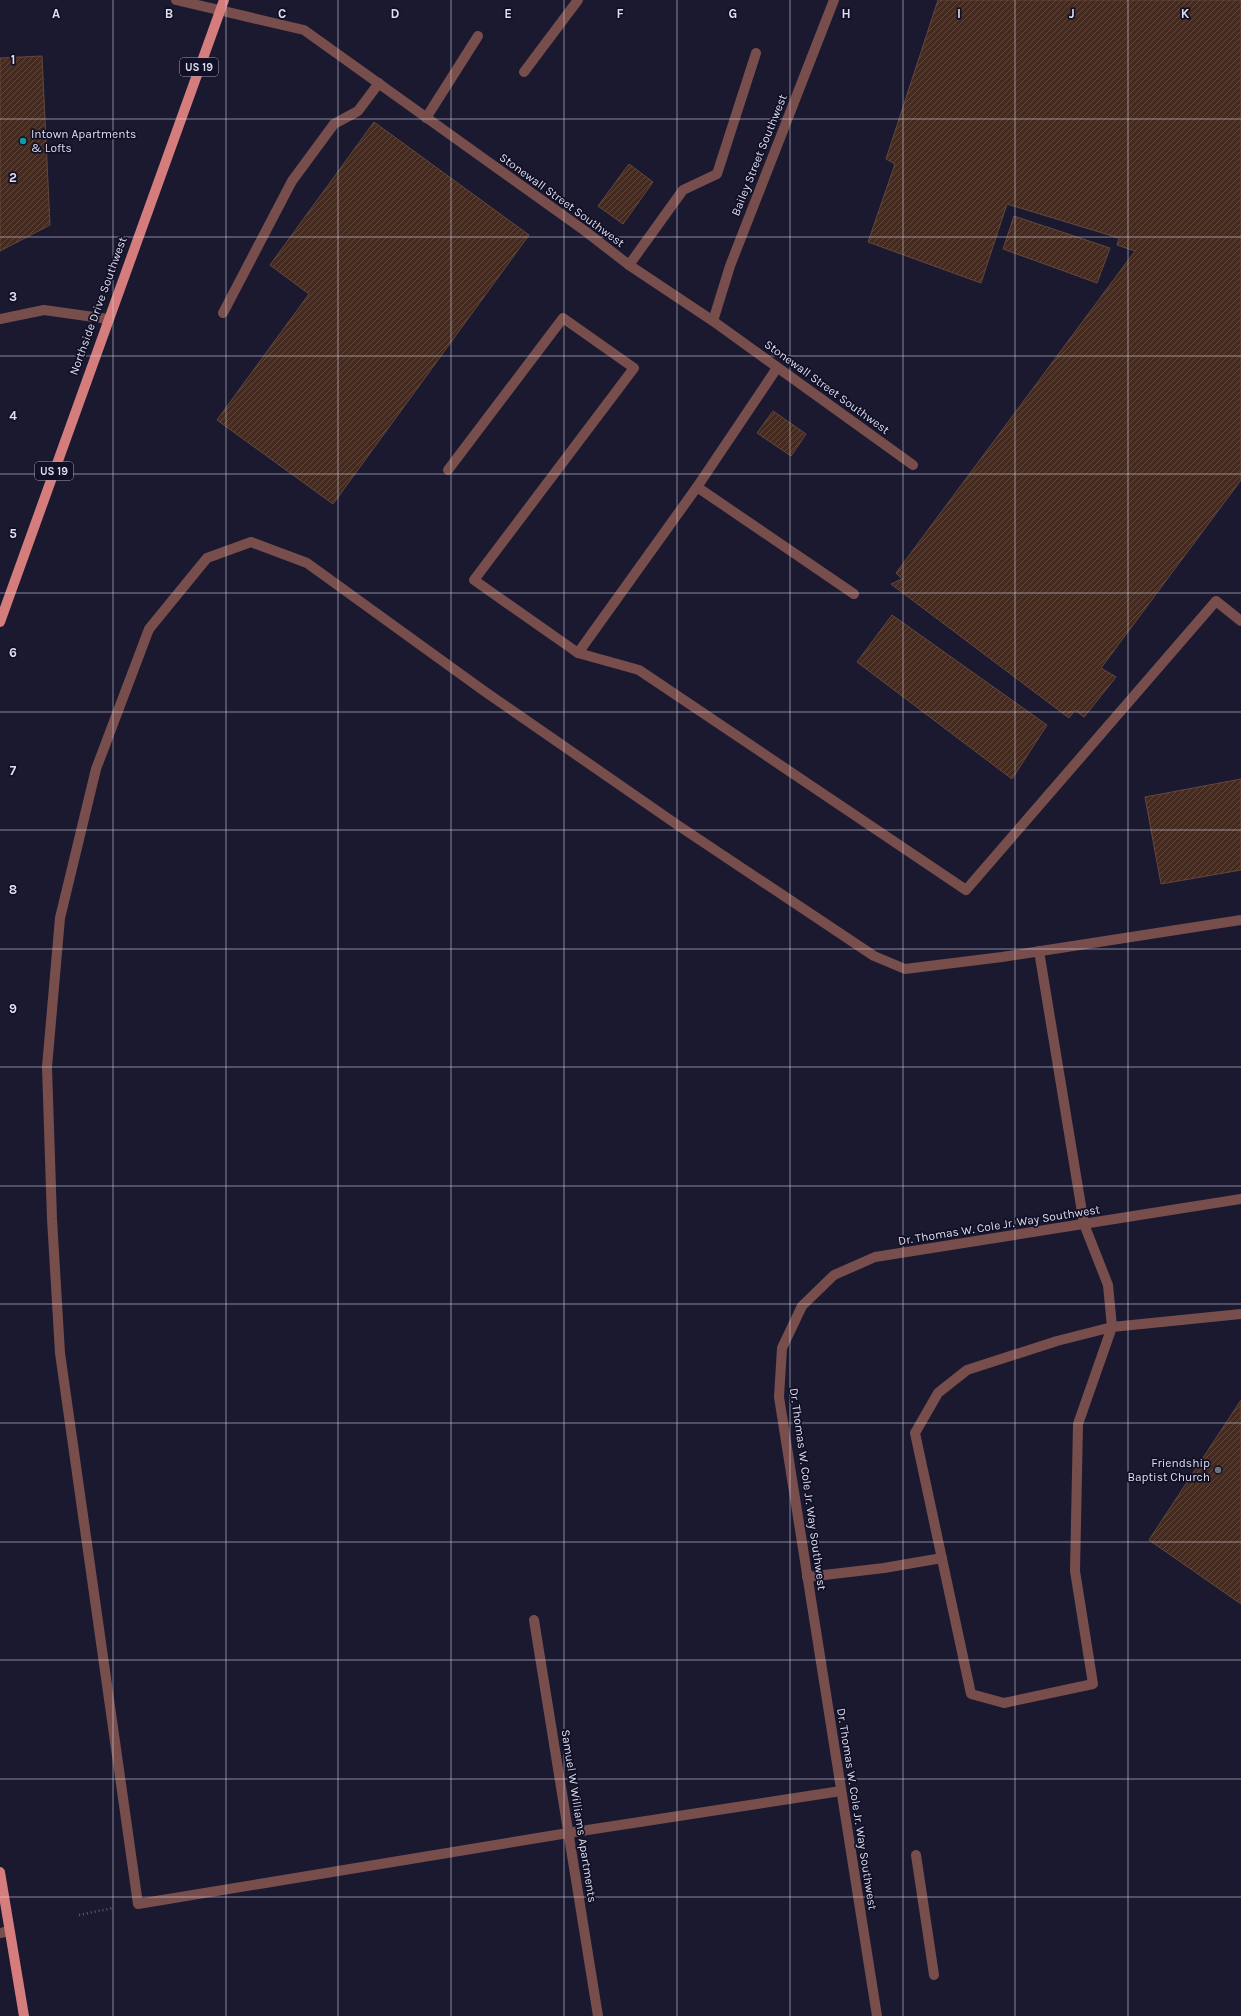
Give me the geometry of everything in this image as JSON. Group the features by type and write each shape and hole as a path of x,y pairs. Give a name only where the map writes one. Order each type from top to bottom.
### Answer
{"main road":[{"name":"Northside Drive Southwest","path":"0,622 224,0"},
{"path":"0,1872 4,1932 24,2016"}],"street":[{"name":"Stonewall Street Southwest","path":"176,0 304,30 586,231 629,265 713,321 913,465"},
{"path":"524,72 578,0"},
{"name":"Bailey Street Southwest","path":"713,321 730,266 834,0"},
{"path":"426,118 478,36"},
{"path":"629,265 684,190 718,174 756,53"},
{"path":"223,313 292,181 334,124 358,111 379,83"},
{"path":"0,319 44,310 108,319"},
{"path":"448,470 563,318 634,368 474,580 578,653 639,670 966,890 1216,601 1241,621"},
{"path":"578,653 696,487 778,368"},
{"path":"696,487 854,594"},
{"path":"841,1791 568,1833 138,1904 60,1353 52,1219 47,1067 60,918 96,770 149,628 207,558 251,542 307,563 484,691 678,826 874,956 905,969 1040,951 1241,920"},
{"path":"1040,951 1084,1224 1108,1285 1112,1327 1078,1424 1075,1571 1093,1684 1004,1703 971,1694 915,1433 938,1393 967,1370 1058,1341 1112,1327 1241,1314"},
{"name":"Dr. Thomas W. Cole Jr. Way Southwest","path":"878,2016 779,1397 782,1348 802,1306 834,1274 875,1258 1241,1199"},
{"path":"807,1577 884,1568 942,1558"},
{"name":"Samuel W Williams Apartments","path":"534,1620 598,2016"},
{"path":"916,1855 934,1975"}],"path":[{"path":"79,1915 138,1904"}],"building":[{"path":"938,0 1241,0 1241,480 1101,668 1116,677 1084,717 1075,710 1069,718 891,584 902,579 896,573 1135,251 1117,245 1119,238 1007,204 981,283 868,242 895,164 886,159"},
{"name":"Intown Apartments & Lofts","path":"42,56 50,225 0,251 0,58"},
{"path":"374,122 529,235 333,504 217,420 309,294 270,265"},
{"path":"629,164 653,182 623,224 598,206"},
{"path":"1014,216 1110,248 1097,283 1003,249"},
{"path":"773,411 806,434 791,456 757,433"},
{"path":"892,615 1047,725 1012,779 857,662"},
{"path":"1241,779 1241,870 1161,884 1145,797"},
{"name":"Friendship Baptist Church","path":"1241,1400 1241,1604 1149,1540"}],"place":[{"name":"Intown Apartments & Lofts","path":"23,141"},
{"name":"Friendship Baptist Church","path":"1218,1470"}]}
